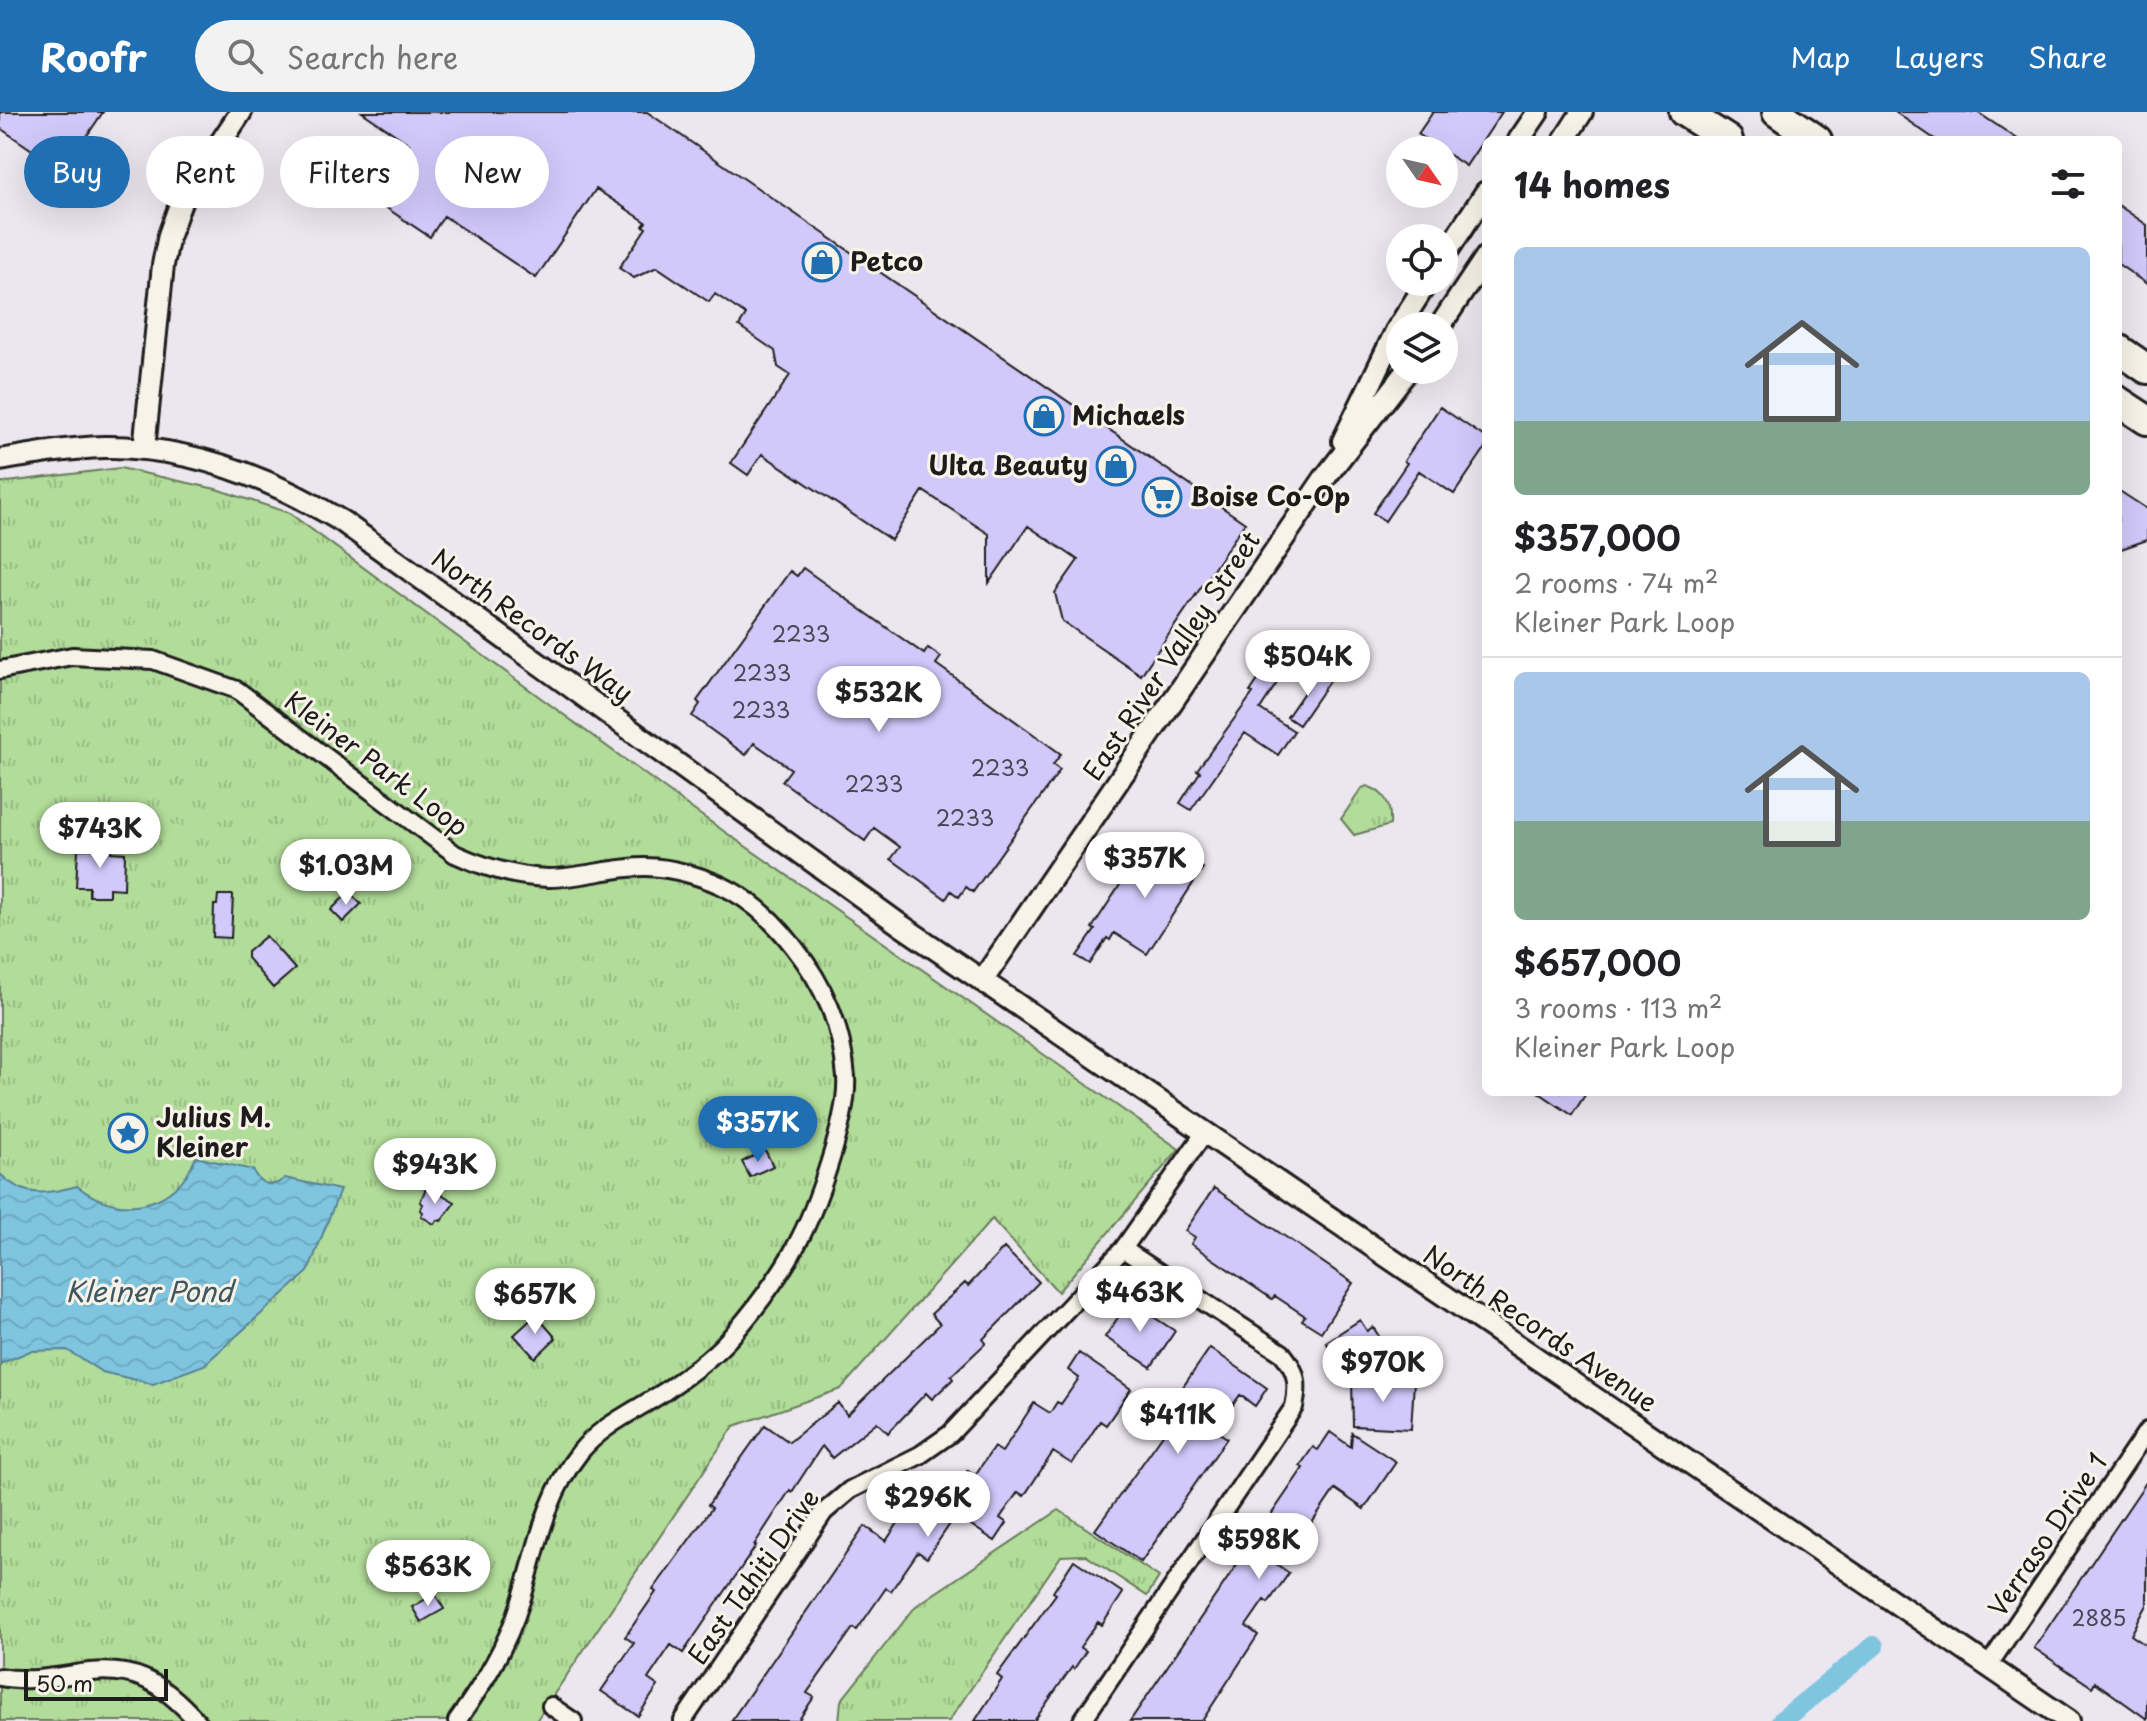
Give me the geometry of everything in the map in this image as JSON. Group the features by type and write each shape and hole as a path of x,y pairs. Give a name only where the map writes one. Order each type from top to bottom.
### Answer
{"highway":[{"path":"1684,112 1722,136"},
{"path":"1777,112 1811,136"},
{"path":"2122,352 2147,369"},
{"path":"2122,404 2147,420"}],"street":[{"path":"144,449 163,265 169,235 181,202 241,112"},
{"path":"1522,136 1538,112"},
{"path":"1567,136 1582,112"},
{"path":"1458,235 1482,198"},
{"path":"1449,312 1482,263"},
{"name":"East River Valley Street","path":"1324,479 1396,331 1418,296"},
{"name":"East River Valley Street","path":"982,981 1324,479 1397,384"},
{"name":"North Records Way","path":"0,460 92,448 144,449 213,462 287,489 343,522 982,981"},
{"name":"Kleiner Park Loop","path":"0,670 72,656 153,660 237,690 455,854 490,870 549,878 646,867 686,873 732,891 774,922 812,970 838,1022 846,1080 839,1126 827,1169 797,1244 757,1304 723,1345 663,1392 622,1415 582,1450 556,1488 540,1530 520,1604 497,1661 457,1721"},
{"name":"North Records Avenue","path":"982,981 2069,1721"},
{"name":"East Tahiti Drive","path":"683,1721 824,1512 850,1490 920,1455 950,1434 1123,1249 1205,1132"},
{"path":"1082,1721 1294,1407 1297,1378 1282,1353 1123,1249"},
{"name":"Verraso Drive 1","path":"1988,1666 2147,1431"},
{"path":"0,1677 11,1680 85,1672 125,1672 157,1683 197,1721"},
{"path":"551,1706 573,1721"}],"green space":[{"path":"120,468 216,489 289,513 695,811 1179,1149 1058,1292 992,1219 841,1389 734,1426 536,1721 0,1721 0,483"},
{"path":"1367,786 1379,792 1386,801 1390,825 1354,835 1341,819 1362,788"},
{"path":"1059,1510 1159,1577 1147,1596 1085,1555 1061,1556 949,1721 839,1721 841,1701 916,1606"}],"water":[{"name":"Kleiner Pond","path":"196,1157 253,1170 267,1184 276,1184 285,1178 340,1190 308,1272 204,1365 153,1384 102,1372 67,1350 30,1351 0,1364 0,1174 27,1191 55,1191 77,1186 111,1203 145,1204 175,1188 187,1175"}],"building":[{"path":"0,112 103,112 87,136 24,136 24,144 0,128"},
{"path":"362,112 647,112 1245,523 1141,675 1062,621 1055,593 1078,560 1028,526 989,583 989,534 923,491 891,540 762,454 748,475 731,463 790,375 778,367 775,351 739,326 746,315 715,294 709,302 657,267 634,278 619,268 646,228 643,226 646,222 596,189 536,278 444,216 430,237 386,208 419,208 419,136 397,136"},
{"path":"1433,112 1502,112 1486,136 1482,136 1482,142 1466,166 1458,161 1458,136 1418,134"},
{"path":"1895,112 1977,112 2013,136 1930,136"},
{"path":"2122,208 2147,225 2147,284 2122,267"},
{"path":"1440,407 1482,435 1482,453 1454,494 1419,471 1385,521 1373,513 1407,463 1404,461"},
{"path":"2122,493 2147,509 2147,540 2122,549"},
{"path":"803,568 924,654 928,648 941,657 936,664 1061,754 1053,765 1060,770 973,892 966,887 959,897 951,891 946,899 891,859 900,847 874,828 865,841 782,781 791,769 754,743 746,755 692,716 700,704 697,701 790,571 797,576"},
{"path":"1291,631 1305,640 1260,709 1294,731 1278,755 1245,733 1191,810 1180,803 1200,772 1197,770 1253,693 1250,692"},
{"path":"1318,672 1330,680 1299,725 1287,717"},
{"path":"1156,837 1203,868 1147,954 1114,933 1110,940 1107,938 1090,964 1077,956 1127,874 1131,876"},
{"path":"93,843 111,844 111,852 125,853 124,889 109,888 109,896 89,896 89,887 76,887 78,849 93,849"},
{"path":"349,892 361,904 343,922 331,910"},
{"path":"218,895 233,895 231,938 213,937 214,905 217,905"},
{"path":"266,936 295,969 273,988 247,958 247,952"},
{"path":"1544,1096 1584,1096 1572,1115"},
{"path":"765,1150 773,1166 750,1177 742,1162"},
{"path":"427,1186 455,1202 441,1221 434,1224 421,1216 423,1204 420,1202"},
{"path":"1214,1188 1353,1283 1321,1332 1302,1320 1305,1316 1275,1296 1272,1299 1191,1244 1195,1237 1185,1231"},
{"path":"1004,1248 1039,1282 983,1339 986,1343 932,1399 926,1393 888,1433 877,1422 832,1458 822,1446 683,1653 671,1645 648,1679 658,1686 638,1716 601,1691 634,1643 625,1637 656,1592 653,1590 712,1508 708,1505 765,1425 789,1442 838,1403 847,1415 940,1324 931,1314 965,1283 968,1286"},
{"path":"1129,1301 1175,1331 1151,1367 1105,1337"},
{"path":"536,1315 556,1338 535,1358 514,1335"},
{"path":"1360,1320 1367,1331 1373,1327 1387,1349 1348,1375 1326,1342"},
{"path":"1210,1348 1267,1388 1255,1406 1240,1395 1215,1430 1227,1438 1141,1562 1095,1530 1187,1401 1178,1394"},
{"path":"1079,1353 1131,1389 1106,1425 1100,1421 1072,1464 1053,1452 1024,1496 1018,1492 1000,1518 1007,1523 995,1541 956,1515 927,1558 918,1552 891,1591 886,1588 857,1630 853,1628 807,1693 814,1697 798,1721 731,1721 865,1526 886,1541 912,1502 935,1517 968,1470 975,1475 994,1447 1002,1452 1034,1403 1050,1413 1057,1402 1061,1404 1079,1378 1068,1370"},
{"path":"1352,1379 1414,1382 1411,1429 1353,1426"},
{"path":"1330,1432 1351,1447 1352,1433 1396,1462 1364,1509 1335,1489 1299,1542 1286,1533 1269,1559 1289,1573 1268,1603 1264,1600 1246,1626 1258,1635 1202,1721 1130,1721 1303,1468 1300,1466 1313,1447 1318,1450"},
{"path":"2147,1481 2147,1605 2131,1635 2147,1646 2147,1719 2095,1682 2092,1687 2034,1648"},
{"path":"1074,1560 1123,1593 1102,1625 1098,1622 1080,1647 1086,1651 1034,1721 975,1721 1002,1679 997,1675 1056,1594 1053,1592"},
{"path":"435,1594 444,1609 421,1622 412,1607"}],"waterway":[{"path":"1781,1721 1874,1646"}],"place":[{"name":"Petco","path":"822,262"},
{"name":"Michaels","path":"1044,416"},
{"name":"Ulta Beauty","path":"1116,466"},
{"name":"Boise Co-Op","path":"1162,497"},
{"name":"Julius M. Kleiner","path":"128,1133"}]}
